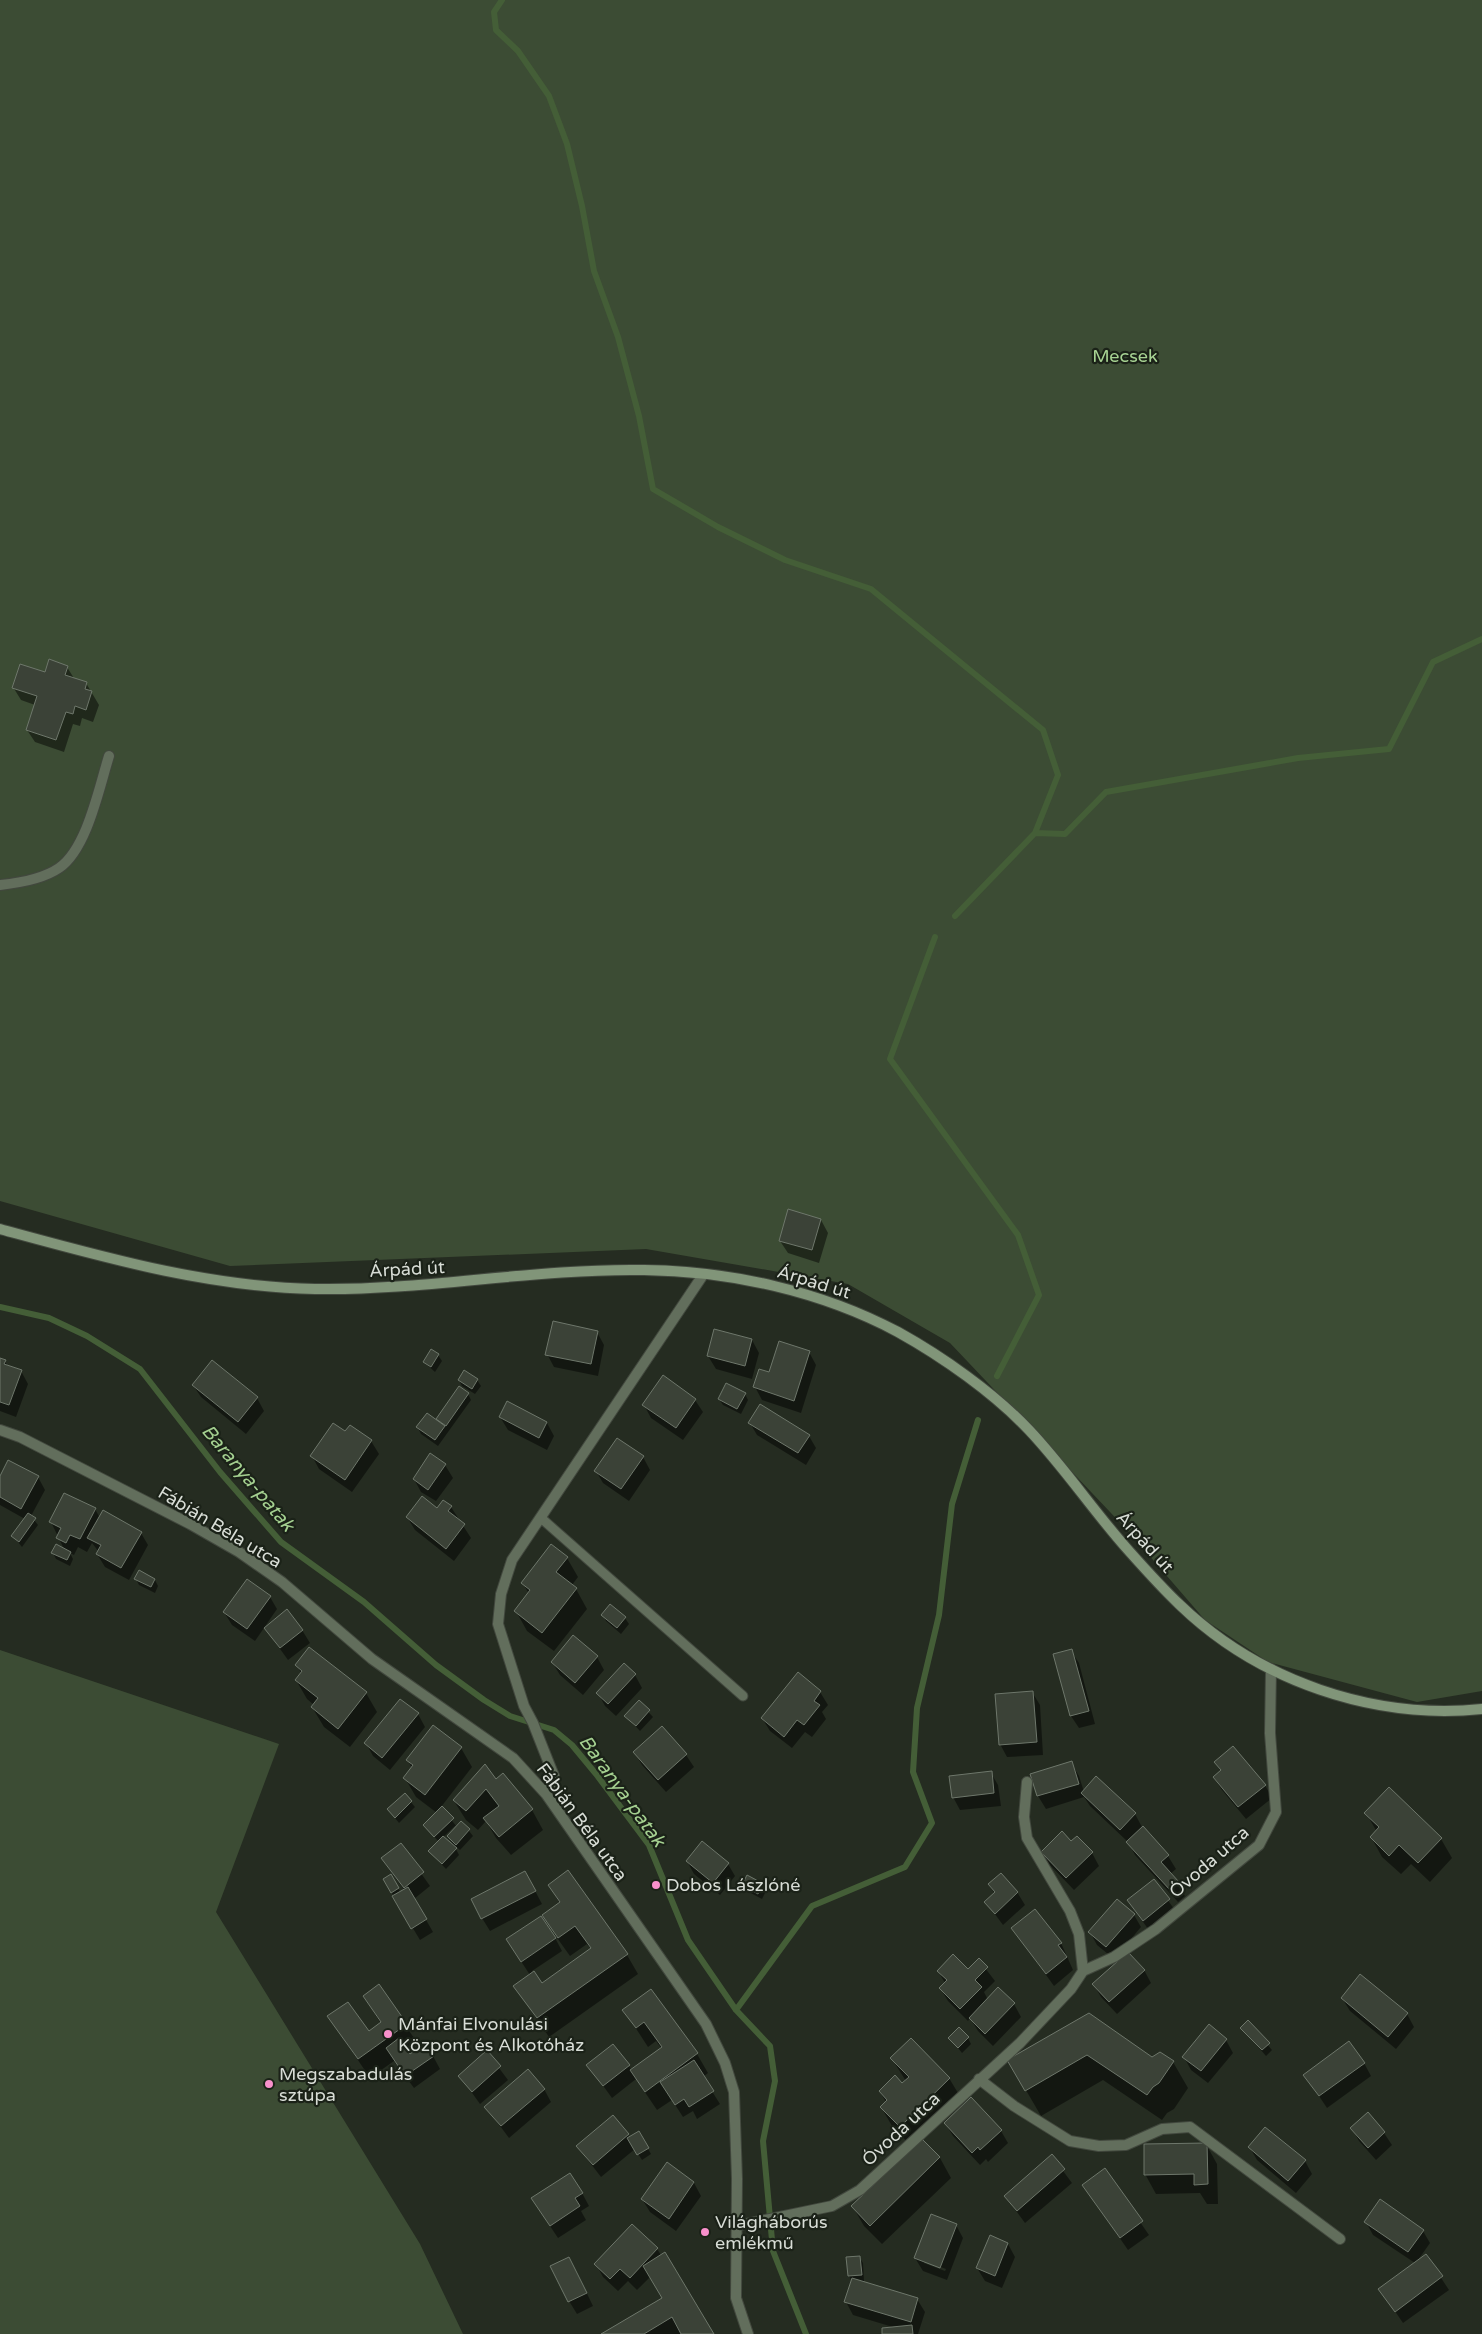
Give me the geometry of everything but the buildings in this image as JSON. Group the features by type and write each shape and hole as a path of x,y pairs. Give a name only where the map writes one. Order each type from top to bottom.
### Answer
{"main road":[{"name":"Árpád út","path":"0,1229 195,1277 257,1286 316,1289 423,1286 572,1272 646,1270 703,1275 776,1287 856,1312 899,1333 939,1358 1000,1403 1031,1432 1128,1550 1181,1607 1221,1639 1252,1660 1334,1696 1361,1702 1412,1710 1482,1709"}],"street":[{"path":"0,885 24,882 60,868 84,838 109,756"},
{"path":"546,1794 554,1776 534,1723 524,1706 498,1624 501,1594 512,1560 703,1275"},
{"name":"Fábián Béla utca","path":"0,1430 27,1440 190,1524 239,1552 282,1582 372,1659 513,1758 546,1794 706,2024 724,2063 734,2092 736,2298 748,2334"},
{"name":"Óvoda utca","path":"736,2226 785,2218 832,2206 860,2190 1020,2043 1071,1989 1083,1971 1114,1957 1156,1929 1259,1845 1276,1812 1270,1733 1271,1669"},
{"path":"1027,1782 1024,1818 1027,1838 1070,1911 1079,1934 1083,1971"},
{"path":"979,2079 1014,2106 1070,2140 1099,2146 1126,2145 1162,2129 1190,2128 1340,2238"}],"lane":[{"path":"541,1518 743,1696"}],"green space":[{"name":"Mecsek","path":"0,0 1482,0 1482,1691 1417,1702 1268,1662 1205,1620 1128,1531 950,1343 848,1284 646,1249 230,1266 0,1201"},
{"path":"0,1650 279,1744 216,1912 420,2244 463,2334 0,2334"}],"waterway":[{"path":"502,0 494,12 496,30 518,51 549,96 567,144 582,206 594,271 618,337 639,416 653,489 718,527 785,560 871,589 1043,730 1058,775 1035,833 955,916"},
{"path":"1035,833 1065,834 1106,792 1298,758 1389,749 1433,662 1482,639"},
{"path":"935,937 890,1059 1018,1235 1039,1295 997,1376"},
{"name":"Baranya-patak","path":"0,1307 49,1318 87,1336 140,1369 220,1472 281,1542 364,1602 436,1665 484,1700 510,1716 554,1730 572,1745 596,1774 649,1845 688,1940 736,2010 770,2046 775,2081 763,2141 773,2251 806,2334"},
{"path":"736,2010 812,1906 905,1867 932,1823 913,1772 917,1708 939,1615 952,1504 978,1420"}],"place":[{"name":"Dobos Lászlóné","path":"656,1885"},
{"name":"Mánfai Elvonulási Központ és Alkotóház","path":"388,2034"},
{"name":"Megszabadulás sztúpa","path":"269,2084"},
{"name":"Világháborús emlékmű","path":"705,2232"}]}
